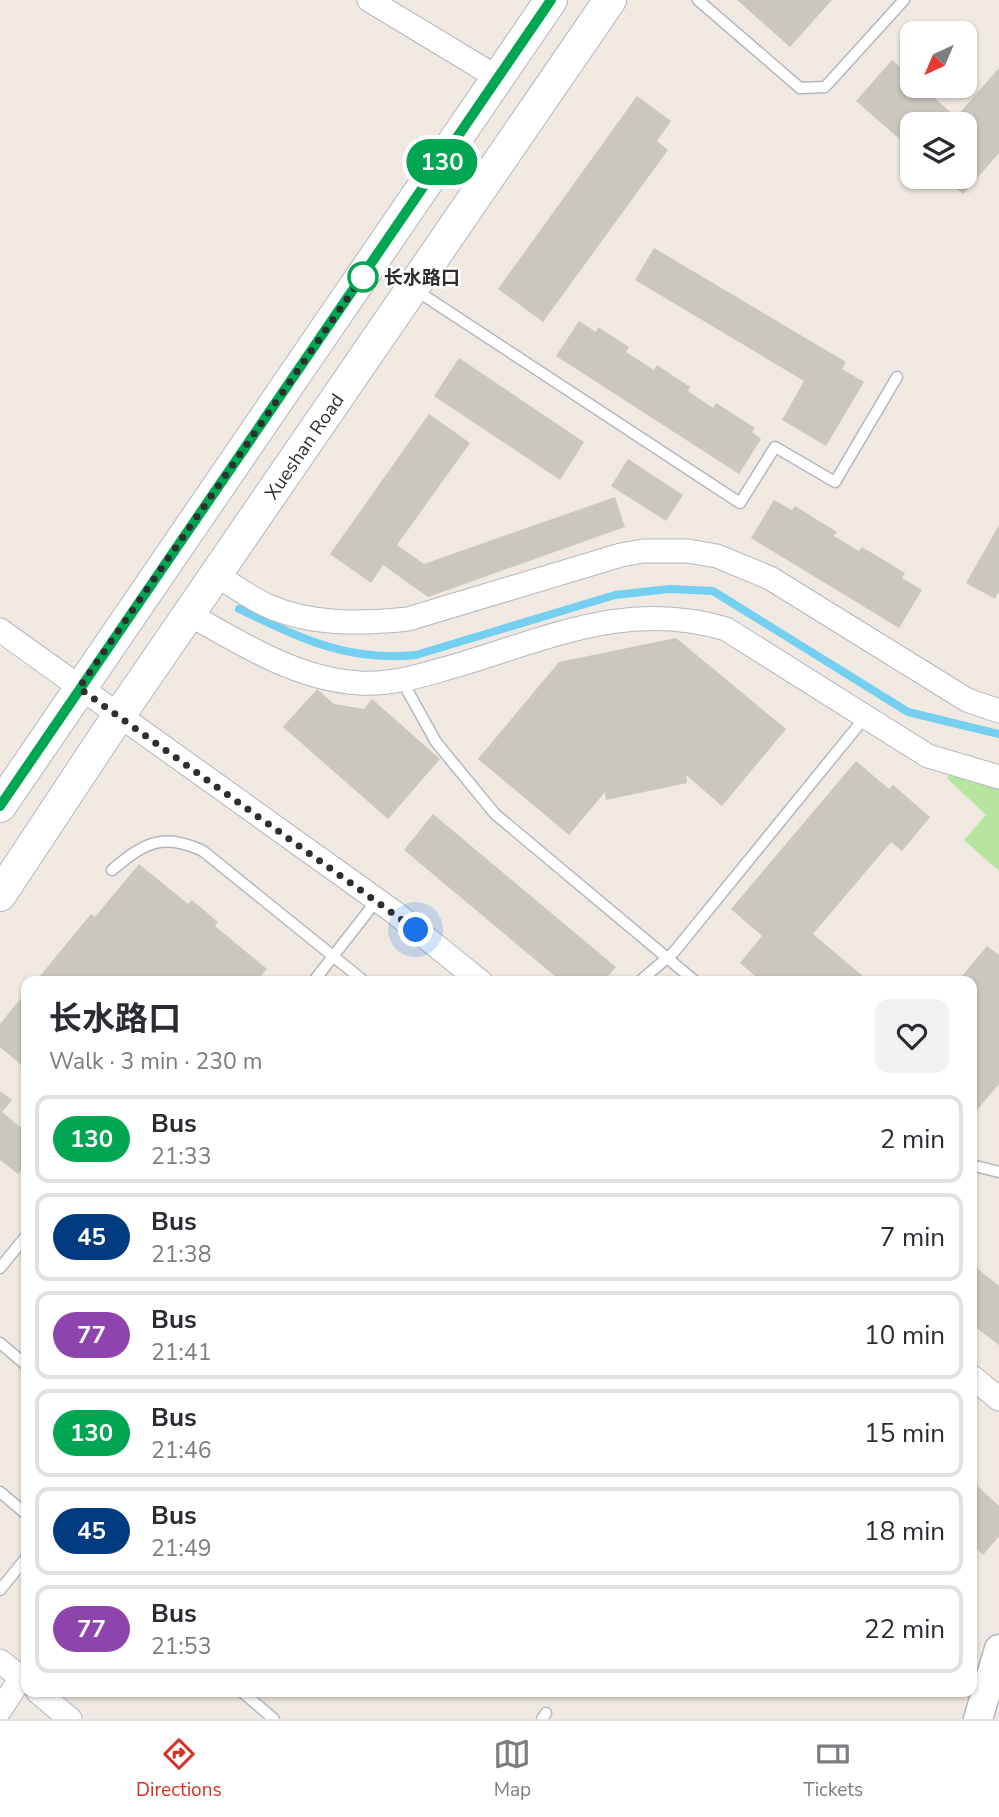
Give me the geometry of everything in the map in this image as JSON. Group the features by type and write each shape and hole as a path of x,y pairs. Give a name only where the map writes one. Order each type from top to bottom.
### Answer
{"main road":[{"path":"0,806 551,0"},
{"name":"Xueshan Road","path":"0,895 119,716 610,0"}],"street":[{"path":"369,0 498,78"},
{"path":"216,575 268,606 342,622 375,623 408,619 621,555 666,550 688,551 744,565 770,578 967,701 999,711"},
{"path":"189,614 246,647 334,679 357,683 402,681 601,622 645,616 673,617 726,629 928,756 999,777"},
{"path":"0,631 377,900 473,976"},
{"path":"977,1381 999,1399"},
{"path":"978,1719 999,1649"},
{"path":"0,1661 21,1678"},
{"path":"0,1710 21,1690"},
{"path":"44,1697 71,1719"}],"lane":[{"path":"698,0 800,88 825,88 904,0"},
{"path":"414,289 740,503 775,447 835,482 897,377"},
{"path":"402,681 442,750 495,814 689,976"},
{"path":"646,976 667,958 866,716"},
{"path":"112,870 138,848 149,844 172,841 203,850 358,976"},
{"path":"318,976 377,900"},
{"path":"977,1166 999,1172"},
{"path":"0,1268 21,1242"},
{"path":"0,1343 21,1361"},
{"path":"0,1493 21,1510"},
{"path":"0,1590 21,1564"},
{"path":"248,1697 274,1719"}],"green space":[{"path":"953,770 999,785 999,871 964,840 986,815 947,778"}],"building":[{"path":"737,0 832,0 790,47"},
{"path":"892,60 900,67 900,98 935,98 950,112 900,112 900,140 856,101"},
{"path":"999,68 999,153 977,178 977,112 960,112 973,98 977,98 977,93"},
{"path":"637,96 671,121 657,141 668,150 543,322 498,289"},
{"path":"654,248 846,362 842,369 864,382 826,446 782,420 804,381 635,280"},
{"path":"579,321 596,332 598,327 629,347 626,352 654,370 657,365 690,387 688,391 713,408 716,403 755,428 752,432 761,439 739,474 556,356"},
{"path":"459,358 584,442 560,480 434,396"},
{"path":"429,414 470,443 397,545 424,564 615,497 625,527 428,597 383,565 371,583 330,554"},
{"path":"628,459 683,495 666,521 611,486"},
{"path":"774,500 792,510 795,506 837,532 834,536 859,551 862,547 905,573 902,578 922,590 899,628 751,538"},
{"path":"999,525 999,591 995,599 966,583"},
{"path":"676,638 786,729 722,806 686,775 687,783 606,800 605,792 569,835 478,759 559,662"},
{"path":"317,689 334,704 364,709 372,699 440,759 388,819 283,727"},
{"path":"856,761 889,789 893,785 930,817 902,851 891,842 813,934 863,976 755,976 740,963 762,936 731,909"},
{"path":"433,814 616,967 608,976 555,976 404,850"},
{"path":"139,864 188,904 192,900 218,922 215,926 267,969 261,976 40,976 91,914 95,917"},
{"path":"987,946 999,955 999,1084 977,1110 977,976 962,976"},
{"path":"21,998 21,1065 0,1047 0,1024"},
{"path":"0,1091 12,1100 2,1112 21,1128 21,1170 18,1174 0,1160"},
{"path":"977,1268 999,1286 999,1345 977,1328"},
{"path":"977,1486 999,1506 999,1536 983,1555 977,1550"}],"waterway":[{"path":"239,609 324,646 368,655 391,656 416,655 615,595 669,589 713,591 908,712 999,734"}],"bus line":[{"name":"130","path":"0,806 551,0"}],"place":[{"name":"长水路口","path":"363,277"}],"route":[{"path":"363,277 369,267 79,688 416,930"}]}
